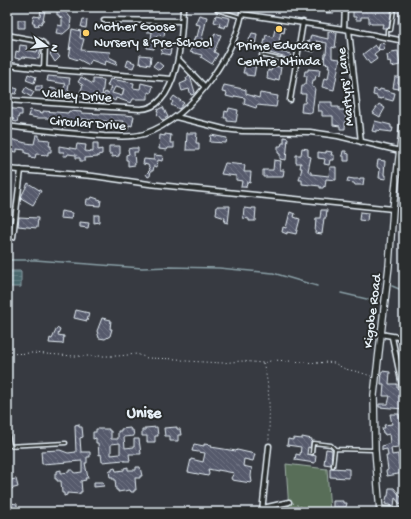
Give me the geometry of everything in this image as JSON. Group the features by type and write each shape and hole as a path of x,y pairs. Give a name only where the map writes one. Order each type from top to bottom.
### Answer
{"street":[{"path":"7,65 172,79 178,58 183,7"},
{"name":"Circular Drive","path":"7,126 128,137 161,127 187,109 218,69 231,47 242,15 243,7"},
{"name":"Martyrs' Lane","path":"345,7 361,142"},
{"path":"242,15 303,22 404,41"},
{"path":"104,20 182,21"},
{"path":"290,100 303,22"},
{"path":"7,35 43,43 45,46 44,69"},
{"path":"178,58 205,87"},
{"name":"Valley Drive","path":"7,100 145,109 162,98 172,79"},
{"name":"Kigobe Road","path":"380,511 373,408 404,114"},
{"path":"176,117 224,128 256,132 310,132 338,136 361,142 401,149"},
{"path":"7,169 93,176 149,184 242,194 261,194 393,209"},
{"path":"13,237 21,170"},
{"path":"380,334 404,338"},
{"path":"392,337 404,395"},
{"path":"269,446 262,510 288,502"},
{"path":"380,511 404,510"}],"lane":[{"path":"387,38 387,30 391,30 394,9"},
{"path":"216,10 242,15"},
{"path":"261,55 296,63"},
{"path":"7,430 9,446 66,443"},
{"path":"312,453 313,443 331,445 335,449 375,450"},
{"path":"333,466 335,449"}],"path":[{"path":"7,354 32,352 74,356 118,356 137,354 147,358 178,359 200,362 263,362 274,360 334,363 345,369 375,378"},
{"path":"263,362 269,391 269,446"},
{"path":"288,502 297,504 312,512"}],"green space":[{"path":"286,464 327,469 330,512 289,511"}],"water":[{"path":"7,271 21,271 21,287 7,287"}],"building":[{"path":"327,7 335,7 334,13 326,13"},
{"path":"392,7 389,28 382,28 383,24 369,23 369,17 361,17 361,20 356,20 356,17 353,17 353,8"},
{"path":"399,7 404,7 404,24 398,24"},
{"path":"41,9 45,10 43,21 41,24 39,23 38,26 34,25 35,23 32,23 34,16 40,17"},
{"path":"57,10 65,11 71,18 70,28 63,34 56,33 58,25 62,26 62,18 57,15"},
{"path":"199,15 207,17 201,43 210,48 215,33 221,35 214,52 218,54 212,64 201,57 202,55 190,52 195,36 197,37 200,25 195,24"},
{"path":"216,15 230,18 228,26 226,25 225,28 214,22"},
{"path":"83,19 87,20 86,28 81,27"},
{"path":"18,20 25,20 25,28 18,28"},
{"path":"148,26 165,29 164,36 157,35 154,49 147,48 148,39 151,39 152,32 147,32"},
{"path":"276,26 285,28 284,33 281,32 277,51 291,54 290,59 270,53 271,49 263,47 266,35 273,37"},
{"path":"72,29 81,31 80,38 84,39 81,50 110,52 109,57 117,61 116,65 106,61 105,65 91,60 89,65 78,59 69,57"},
{"path":"328,32 337,33 335,48 332,47 332,58 340,59 334,90 322,87 324,78 328,79 330,67 328,67 329,64 324,63 327,43 316,41 314,52 305,50 307,41 309,42 311,35 328,39"},
{"path":"252,33 257,34 255,46 250,45 250,42 248,42"},
{"path":"380,43 385,44 383,50 378,49"},
{"path":"20,45 27,46 26,50 37,52 39,45 41,46 39,59 23,57 20,59 15,58 16,51 19,52"},
{"path":"375,45 379,50 374,54 377,59 370,64 363,54"},
{"path":"162,48 171,49 170,55 161,53"},
{"path":"54,50 60,57 55,62 50,54"},
{"path":"398,51 400,65 391,67 390,61 388,62 387,55 392,54 391,52"},
{"path":"140,55 151,56 150,65 139,63"},
{"path":"128,60 135,63 133,68 126,66"},
{"path":"157,61 163,66 159,70 153,66"},
{"path":"246,61 256,64 254,76 243,73"},
{"path":"273,66 281,67 279,80 276,79 275,81 267,79 268,70 271,71"},
{"path":"308,69 320,70 319,76 316,75 315,80 313,80 312,87 315,88 312,113 301,112 302,103 305,103 306,94 301,94 302,86 306,84 307,76 304,76 305,71 308,71"},
{"path":"28,74 36,77 34,83 26,80"},
{"path":"48,76 70,78 68,90 72,93 70,97 68,96 66,98 56,92 55,96 49,93 51,88 62,91 66,84 47,81"},
{"path":"190,76 195,92 191,95 189,89 182,91 180,84 187,81 186,78"},
{"path":"81,77 93,84 93,79 104,80 102,96 101,95 99,100 89,96 88,99 79,95 83,85 78,82"},
{"path":"395,77 399,77 399,89 393,88"},
{"path":"110,79 134,83 133,88 140,89 141,83 153,86 151,93 148,92 148,99 133,99 131,103 116,98 115,101 110,98 109,100 107,99 107,97 103,96 105,92 108,94 111,87 107,86","holes":["115,87 124,89 122,96 112,93"]},
{"path":"224,85 246,90 246,94 259,98 260,93 278,96 276,107 257,105 256,108 244,104 245,98 226,96 227,93 222,92"},
{"path":"36,86 42,86 42,91 35,91"},
{"path":"11,87 18,89 16,94 9,93"},
{"path":"26,87 34,92 31,97 23,92"},
{"path":"374,89 395,93 393,101 377,98 377,96 373,95"},
{"path":"174,96 184,103 179,109 171,105 173,102 171,100"},
{"path":"319,102 332,102 332,107 339,107 339,110 346,110 345,129 340,129 340,126 333,125 333,116 322,116 322,111 318,111"},
{"path":"379,104 385,108 380,117 373,113"},
{"path":"163,107 168,117 162,120 157,114 157,110"},
{"path":"7,108 22,110 22,115 19,115 17,122 13,121 14,119 7,118"},
{"path":"229,108 238,110 236,122 227,121 227,118 224,118 225,111 228,112"},
{"path":"30,110 43,113 43,111 68,113 69,111 134,116 132,126 129,125 128,130 122,129 124,121 115,122 81,119 81,122 66,121 66,127 62,127 63,120 28,116"},
{"path":"375,121 391,125 391,128 393,128 392,132 372,131"},
{"path":"7,131 11,132 10,139 26,143 34,144 36,135 39,135 39,139 50,140 49,146 51,146 51,152 48,152 48,155 36,154 35,158 30,157 30,154 25,153 25,150 17,149 17,152 9,151 10,148 7,144"},
{"path":"187,133 197,133 196,143 199,143 199,150 186,150"},
{"path":"165,134 171,135 170,143 174,143 174,148 168,148 167,150 159,149 160,135 165,136"},
{"path":"211,135 227,138 226,143 210,142"},
{"path":"284,137 288,138 286,160 280,159 280,154 278,153 278,146 281,146 282,143 284,143"},
{"path":"93,143 98,143 98,150 102,149 102,154 98,155 98,157 85,158 85,161 80,161 80,158 76,158 76,155 68,154 67,156 63,156 64,152 59,152 59,146 76,149 77,144 86,145 85,151 93,152"},
{"path":"109,146 120,146 119,156 112,157 112,154 109,154"},
{"path":"138,148 138,152 134,152 135,165 128,166 126,155 129,154 128,149"},
{"path":"302,148 308,149 308,156 311,157 308,171 311,172 311,174 329,176 330,167 336,167 336,180 326,179 325,187 324,186 323,188 320,188 320,186 302,184 302,180 299,180 302,168 300,168 301,163 296,163 296,155 301,155"},
{"path":"326,151 332,152 331,155 334,155 334,160 330,160 329,165 324,164 325,159 318,158 318,152 326,153"},
{"path":"343,151 346,151 346,153 349,154 349,161 344,161 344,156 342,156"},
{"path":"154,155 163,156 162,161 158,160 157,167 154,166 153,171 151,171 150,176 148,177 146,174 150,170 148,165 143,164 144,159 154,160"},
{"path":"274,160 281,161 280,170 284,170 283,177 263,177 263,170 273,170"},
{"path":"378,160 385,161 384,175 386,175 386,179 379,178 380,169 377,166"},
{"path":"225,163 245,165 244,172 251,172 250,183 247,182 246,187 241,187 242,181 236,180 236,176 221,174"},
{"path":"348,178 364,178 363,185 355,185 354,183 347,182"},
{"path":"28,183 41,191 33,205 21,198"},
{"path":"92,197 101,200 100,206 86,205 87,199 91,199"},
{"path":"217,206 230,206 228,223 224,222 225,218 216,215"},
{"path":"244,208 256,208 255,221 249,221 249,219 243,218"},
{"path":"321,210 327,210 326,218 324,218 322,234 315,233 316,218 320,218"},
{"path":"61,211 72,213 71,219 60,218"},
{"path":"290,212 295,214 294,217 300,219 296,234 287,232 287,234 282,232 283,227 286,228"},
{"path":"360,212 368,213 367,221 359,220"},
{"path":"94,215 99,215 99,222 94,223"},
{"path":"19,217 38,218 37,228 18,226"},
{"path":"80,222 89,223 88,228 80,227"},
{"path":"76,310 89,313 87,321 74,318"},
{"path":"102,318 111,320 110,329 112,329 110,336 105,339 99,338 97,331"},
{"path":"57,328 60,330 58,335 64,336 63,344 49,343 50,338 52,339"},
{"path":"382,371 390,372 389,384 397,384 402,403 404,403 404,409 379,407 379,404 388,404 390,396 383,396 384,384 381,384"},
{"path":"390,414 399,414 404,446 391,448 392,455 398,454 399,465 401,464 402,468 404,468 404,473 387,476 387,449 382,450 382,446 390,443 389,434 385,435 382,428 385,428 384,425 392,424"},
{"path":"79,424 79,427 82,427 83,437 80,438 81,452 90,452 90,457 87,457 87,463 85,463 88,478 81,481 82,492 80,492 80,494 67,493 67,495 64,496 64,493 62,493 61,481 57,481 57,479 55,479 55,473 61,470 61,473 69,472 69,470 73,470 75,473 82,472 82,461 42,464 41,451 60,450 68,453 76,452 75,425"},
{"path":"157,427 158,436 155,436 155,442 147,442 147,436 142,436 142,430 145,430 145,428"},
{"path":"177,427 177,429 180,429 181,435 178,435 178,441 170,441 170,436 165,436 164,428"},
{"path":"130,428 133,430 134,436 124,437 125,448 134,447 134,439 139,439 141,454 129,454 130,461 124,460 102,462 101,454 99,455 98,443 96,443 96,438 93,439 93,432 96,432 96,429 109,429 109,431 111,431 111,439 118,439 118,431 121,431 121,429","holes":["120,443 120,454 111,455 111,444"]},
{"path":"302,437 312,439 310,448 308,447 307,454 316,456 315,463 295,460 296,454 300,455 301,447 287,445 288,439 302,439"},
{"path":"194,444 204,446 204,444 212,445 211,447 255,454 253,461 244,459 243,466 252,468 252,482 232,480 231,478 234,473 218,470 208,469 208,476 188,472 191,459 203,462 205,453 192,451"},
{"path":"326,449 332,450 331,465 324,464"},
{"path":"128,467 128,470 136,470 136,467 140,467 142,476 140,476 140,478 135,478 136,490 134,490 134,492 131,492 130,490 118,492 118,490 116,490 115,479 110,477 109,471 112,471 112,469 115,468 116,471 124,470 124,468"},
{"path":"330,468 349,469 349,478 330,477"},
{"path":"16,479 18,487 7,490 7,486 11,483 10,480"},
{"path":"94,482 103,482 104,486 94,487"},
{"path":"389,488 394,488 404,501 400,504 395,498 394,506 385,504"},
{"path":"333,501 343,501 343,503 347,503 346,507 333,507"},
{"path":"10,503 17,504 17,511 10,511"}],"waterway":[{"path":"7,260 35,260 142,268 219,268 273,273 317,286"},
{"path":"341,293 371,300 375,298 377,284 381,283"},
{"path":"392,286 404,291"}],"place":[{"name":"Prime Educare Centre Ntinda","path":"279,29"},
{"name":"Mother Goose Nursery & Pre-School","path":"86,33"}],"district":[{"name":"Unise","path":"144,411"}]}
